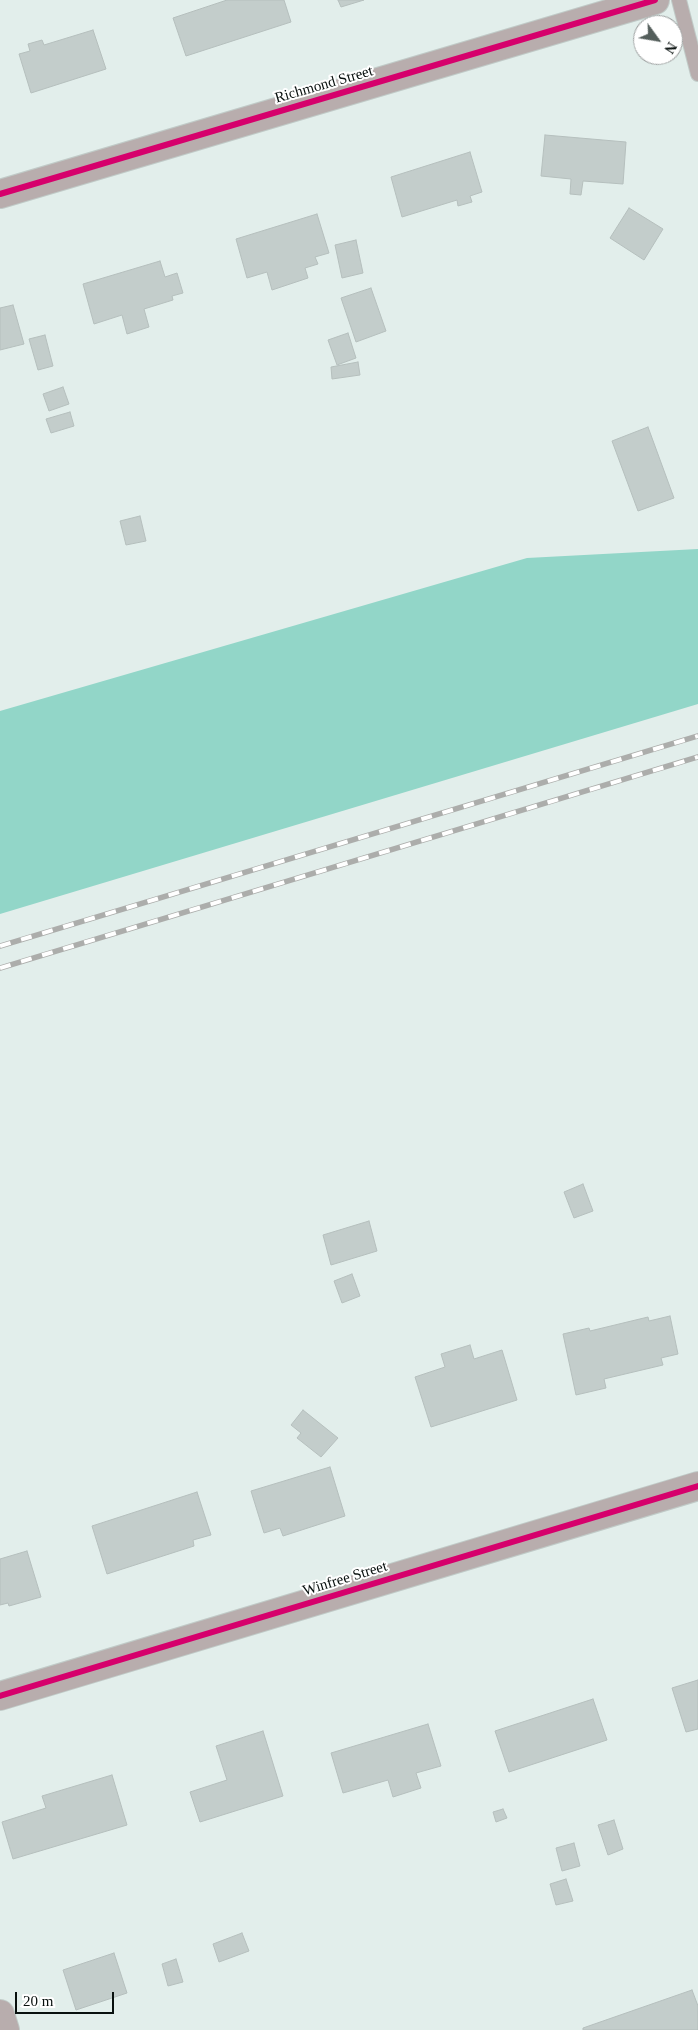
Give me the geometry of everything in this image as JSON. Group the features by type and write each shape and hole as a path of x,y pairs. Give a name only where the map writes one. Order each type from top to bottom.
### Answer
{"street":[{"name":"Richmond Street","path":"0,194 655,0"},
{"name":"Winfree Street","path":"0,1696 698,1486"},
{"path":"0,2014 5,2030"}],"lane":[{"path":"679,0 698,74"}],"green space":[{"path":"698,549 698,704 0,914 0,711 527,558"}],"building":[{"path":"227,0 284,0 291,22 186,56 173,18"},
{"path":"338,0 364,0 341,7"},
{"path":"93,30 106,69 31,93 19,54 30,51 28,44 42,40 44,45"},
{"path":"545,135 626,142 623,184 583,181 581,195 570,194 571,179 541,176"},
{"path":"470,152 482,192 470,196 472,202 458,206 457,200 402,217 391,177"},
{"path":"629,208 663,229 644,260 610,238"},
{"path":"317,214 329,253 315,257 318,264 305,268 308,278 272,290 267,272 247,278 236,239"},
{"path":"356,240 363,273 342,278 335,245"},
{"path":"160,261 165,277 177,273 183,293 172,296 173,300 144,309 149,327 127,334 122,315 94,324 83,284"},
{"path":"371,288 386,331 356,342 341,298"},
{"path":"13,305 24,344 0,350 0,308"},
{"path":"348,333 356,358 337,365 328,340"},
{"path":"45,335 53,366 38,370 29,339"},
{"path":"358,362 360,375 332,379 331,367"},
{"path":"63,387 69,404 49,411 43,394"},
{"path":"70,412 74,426 51,433 46,419"},
{"path":"648,427 674,498 638,511 612,441"},
{"path":"140,516 146,541 126,545 120,521"},
{"path":"583,1184 593,1211 574,1218 564,1192"},
{"path":"369,1221 377,1251 331,1265 323,1235"},
{"path":"352,1274 360,1296 342,1303 334,1281"},
{"path":"670,1316 678,1354 661,1358 663,1365 604,1379 606,1388 576,1395 563,1334 589,1328 590,1331 648,1317 649,1321"},
{"path":"470,1345 474,1359 502,1350 517,1400 431,1427 415,1377 445,1367 441,1354"},
{"path":"303,1410 338,1438 321,1457 297,1438 301,1433 291,1425"},
{"path":"330,1467 345,1516 283,1536 280,1528 264,1533 251,1491"},
{"path":"197,1492 211,1535 193,1540 194,1546 107,1574 92,1526"},
{"path":"27,1551 41,1597 9,1606 8,1603 0,1605 0,1559"},
{"path":"698,1680 698,1729 686,1732 672,1688"},
{"path":"593,1699 607,1740 509,1772 495,1731"},
{"path":"428,1724 441,1766 416,1773 421,1788 393,1797 388,1780 343,1793 331,1753"},
{"path":"263,1731 283,1796 200,1822 190,1792 227,1780 216,1746"},
{"path":"112,1775 127,1825 13,1859 2,1822 46,1808 42,1796"},
{"path":"503,1809 507,1818 496,1822 493,1812"},
{"path":"614,1820 623,1849 608,1855 598,1825"},
{"path":"574,1843 580,1866 562,1871 556,1848"},
{"path":"566,1879 573,1901 556,1905 550,1884"},
{"path":"242,1933 249,1951 219,1962 213,1944"},
{"path":"114,1953 127,1993 76,2010 63,1970"},
{"path":"176,1959 183,1982 168,1986 162,1964"},
{"path":"692,1990 698,2006 698,2030 583,2030 583,2028"}],"railway":[{"path":"0,946 698,736"},
{"path":"0,968 698,757"}],"cycle path":[{"path":"0,194 655,0"},
{"path":"0,1696 698,1486"}]}
